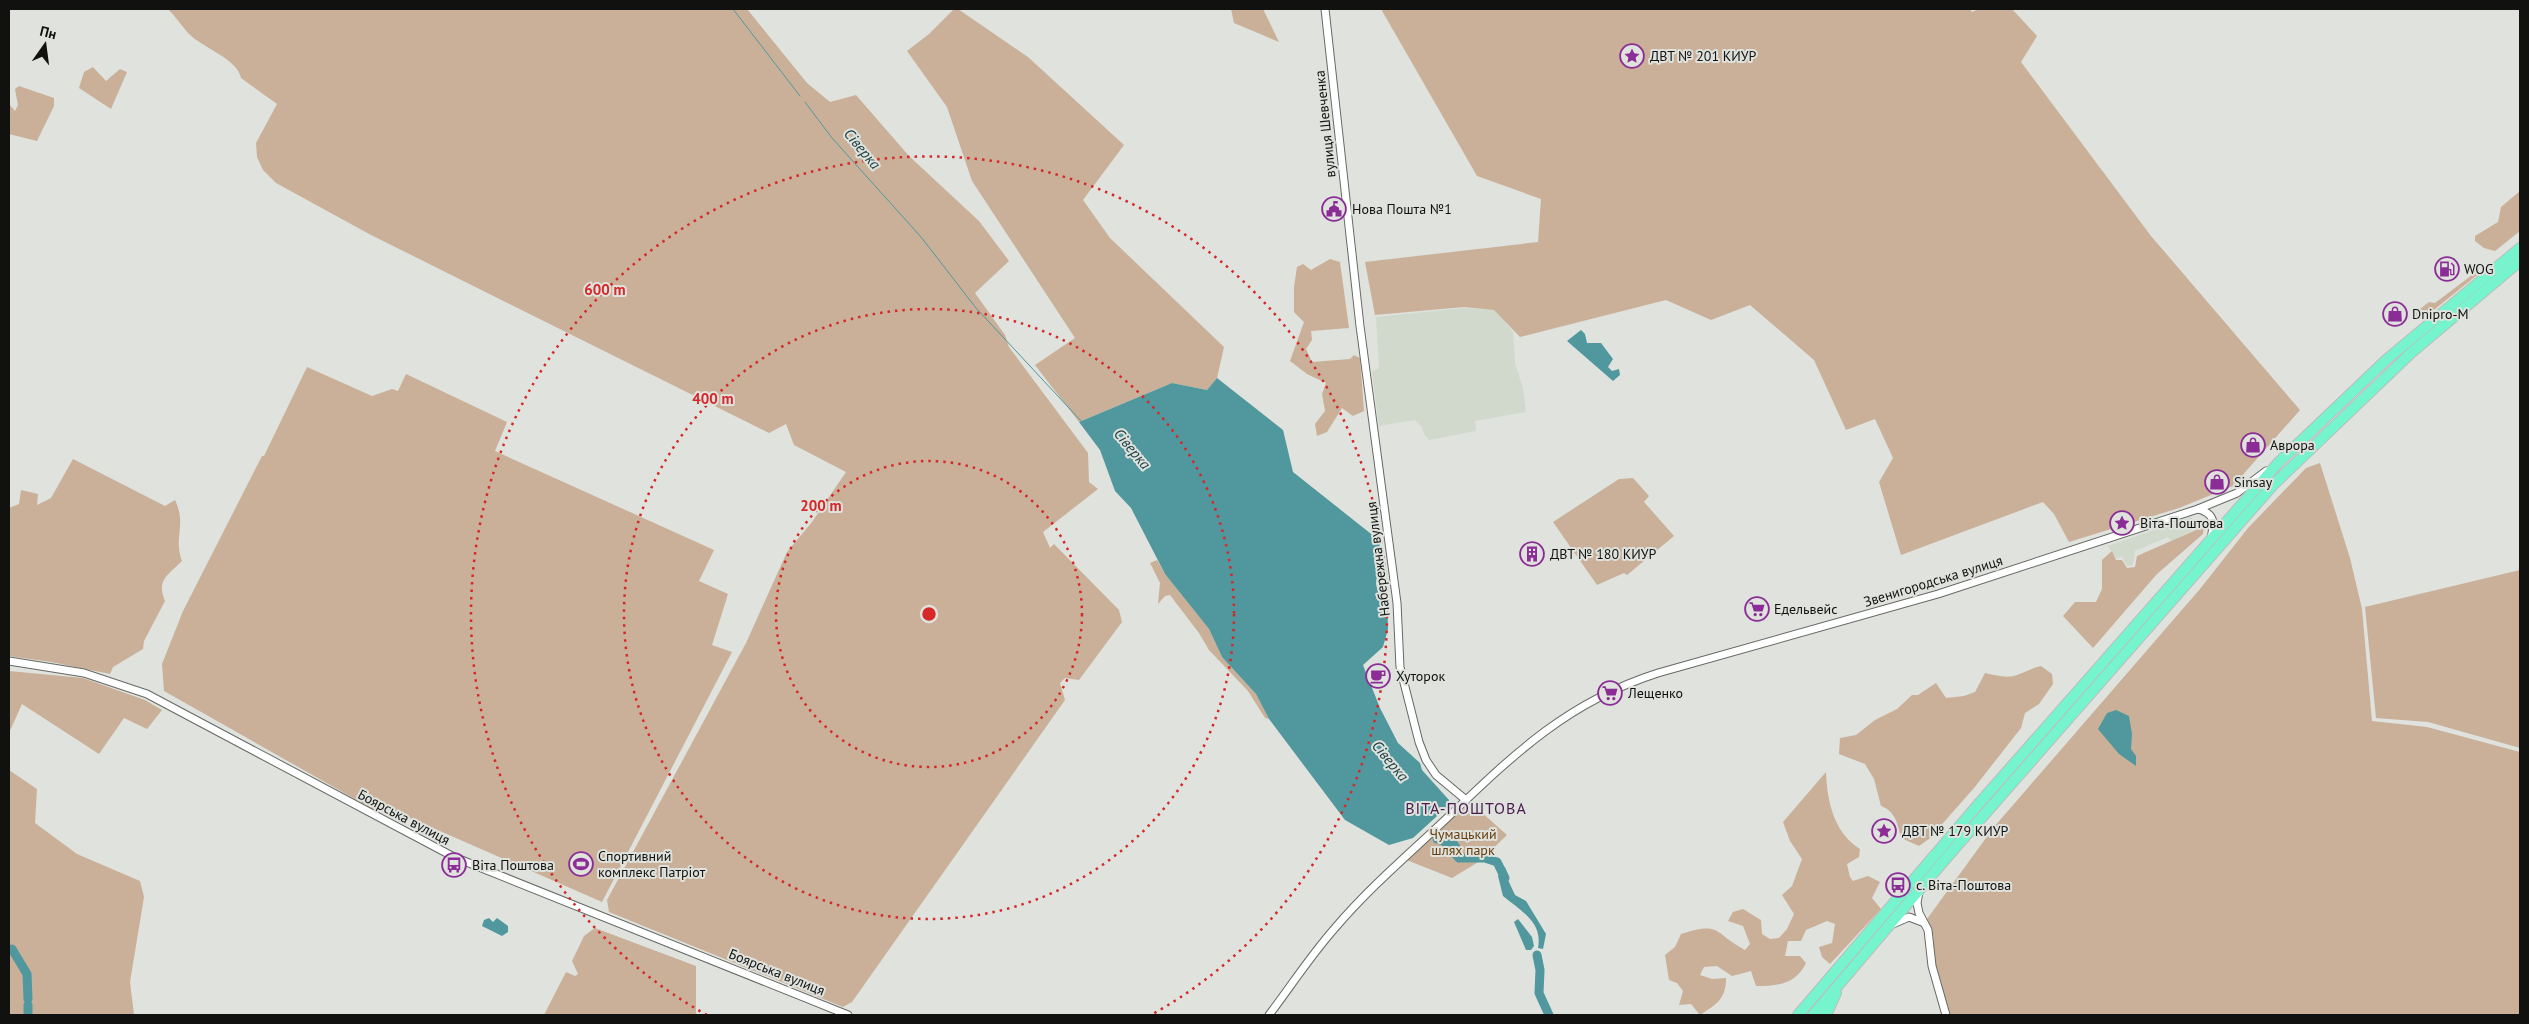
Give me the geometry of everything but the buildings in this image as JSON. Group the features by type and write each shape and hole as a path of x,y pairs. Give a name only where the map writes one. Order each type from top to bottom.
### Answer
{"highway":[{"path":"1798,1015 2279,462 2386,360 2520,248"},
{"path":"1813,1015 1887,927 1920,892 1954,849 2273,485 2384,378 2520,262"},
{"path":"1807,1015 1809,1006 1829,978"},
{"path":"1826,1015 1842,980"}],"street":[{"name":"вулиця Шевченка","path":"1325,9 1356,296"},
{"name":"Набережна вулиця","path":"1356,296 1394,575 1401,674 1426,760 1436,775 1466,800"},
{"name":"Звенигородська вулиця","path":"1269,1015 1328,936 1346,916 1514,755 1548,728 1578,708 1629,683 1669,669 1938,594 2198,509 2237,493 2279,462"},
{"path":"2198,509 2208,512 2214,521 2211,539"},
{"name":"Боярська вулиця","path":"9,661 84,673 147,694 454,857 848,1015"},
{"path":"1920,892 1917,903 1928,930 1932,966 1946,1015"},
{"path":"1887,927 1909,917 1916,918 1925,923"}],"shaded area":[{"path":"1464,308 1495,310 1513,332 1515,363 1523,389 1526,412 1475,421 1476,431 1429,440 1424,434 1422,427 1415,420 1379,426 1372,372 1379,368 1376,317"},
{"path":"2191,517 2196,522 2196,529 2171,541 2168,537 2135,551 2133,565 2127,566 2122,557 2116,558 2108,546"}],"green space":[{"path":"168,9 747,9 807,83 830,102 856,95 909,156 979,221 1009,261 975,293 1005,335 1009,347 1088,453 1089,482 1098,489 1043,532 1050,548 1054,544 1119,610 1122,622 1079,680 1065,678 1060,683 1065,700 852,1002 843,1007 609,912 607,900 746,643 787,552 812,522 846,472 794,445 786,424 769,433 371,235 276,183 263,170 257,157 256,143 277,104 241,78 238,71 226,59 188,33"},
{"path":"954,9 958,9 1028,57 1124,145 1083,200 1110,238 1224,347 1217,378 1207,390 1172,383 1079,422 1035,365 1075,338 972,181 947,107 907,51 929,34"},
{"path":"1231,9 1263,9 1279,42 1234,23"},
{"path":"1381,9 1970,9 1972,12 1979,9 2012,9 2037,36 2021,62 2151,236 2300,410 2233,486 2179,508 2069,542 2054,514 2043,502 1901,555 1879,482 1893,458 1875,419 1846,430 1814,360 1750,305 1711,320 1666,300 1520,337 1494,310 1464,307 1375,315 1365,262 1538,242 1541,199 1477,176"},
{"path":"93,67 106,81 120,69 127,72 111,109 79,88 84,72"},
{"path":"19,86 54,98 54,106 37,141 9,134 9,104 15,111 18,105 15,89"},
{"path":"2520,191 2520,231 2495,251 2484,248 2475,241 2475,236 2498,222 2501,207"},
{"path":"1330,259 1340,262 1349,328 1311,331 1312,340 1306,349 1312,362 1350,359 1354,355 1360,358 1364,411 1353,416 1342,408 1327,432 1317,436 1315,424 1325,411 1322,394 1326,383 1307,374 1290,361 1304,322 1294,312 1294,287 1297,267 1303,264 1311,270"},
{"path":"2476,272 2477,275 2424,318 2415,318 2415,313 2429,302 2435,303"},
{"path":"307,367 372,396 392,389 398,391 406,374 507,422 495,451 714,550 699,581 728,594 712,645 732,652 602,902 376,803 376,811 164,691 162,664 183,611 262,456 264,456"},
{"path":"73,459 165,506 175,500 180,517 179,545 182,561 165,578 162,588 165,601 144,641 143,649 113,667 110,674 9,656 9,508 19,504 21,490 38,494 37,505 51,498"},
{"path":"2320,463 2350,558 2362,609 2372,721 2427,727 2520,752 2520,1015 1948,1015 1935,966 1933,935 1927,919 1994,827 2200,589 2248,528 2306,468"},
{"path":"1633,478 1649,496 1644,502 1674,536 1627,575 1624,573 1597,585 1553,522 1619,479"},
{"path":"2199,519 2204,526 2203,534 2157,574 2093,648 2063,616 2075,602 2096,602 2102,589 2102,560 2112,551 2116,560 2122,560 2127,568 2135,567 2137,556 2196,530 2196,520"},
{"path":"1157,560 1165,574 1209,629 1222,657 1256,694 1269,719 1265,718 1248,691 1209,650 1199,633 1170,595 1165,596 1158,604 1160,583 1150,563"},
{"path":"2520,570 2520,748 2428,722 2376,718 2365,607"},
{"path":"2041,666 2052,674 2053,684 2039,704 2025,713 2021,728 1974,788 1929,839 1919,846 1901,838 1893,815 1881,806 1874,779 1865,764 1839,754 1840,738 1856,735 1875,720 1897,709 1912,695 1918,695 1936,683 1946,698 1964,696 1975,692 1985,673 2009,677"},
{"path":"9,671 83,678 145,700 162,710 147,729 124,718 99,754 22,704 9,733"},
{"path":"9,770 37,789 35,823 77,854 140,881 144,897 130,982 134,1015 9,1015"},
{"path":"1826,772 1830,805 1838,825 1851,842 1860,849 1859,857 1847,864 1850,877 1853,881 1868,876 1880,882 1872,898 1881,909 1830,964 1822,957 1819,947 1832,943 1835,924 1827,921 1806,930 1801,941 1788,941 1785,956 1800,956 1806,963 1792,980 1779,984 1756,986 1751,971 1732,976 1717,966 1704,967 1700,975 1712,979 1726,978 1726,985 1722,996 1716,1004 1700,1015 1691,1004 1679,1005 1683,991 1677,983 1669,980 1665,955 1675,947 1681,934 1694,930 1711,929 1745,950 1750,944 1743,926 1728,921 1733,912 1743,909 1761,920 1762,934 1770,939 1779,938 1787,929 1794,914 1782,895 1792,886 1802,859 1790,841 1783,822"},
{"name":"Чумацький шлях парк","path":"1471,803 1507,835 1480,861 1452,878 1404,859"},
{"path":"595,928 696,966 696,1015 544,1015 566,972 575,976 578,974 572,961 584,936"}],"water":[{"path":"1581,330 1585,334 1587,343 1601,343 1613,359 1608,367 1612,371 1619,369 1620,375 1613,381 1567,341"},
{"path":"1217,378 1283,430 1293,472 1380,541 1376,584 1378,592 1387,596 1388,629 1383,647 1363,665 1380,708 1398,743 1420,763 1422,770 1449,800 1448,806 1413,838 1389,845 1345,820 1269,719 1256,694 1222,657 1209,629 1165,574 1131,508 1115,491 1100,450 1079,422 1172,383 1207,390"},
{"path":"2116,710 2129,716 2132,734 2131,749 2136,756 2136,766 2119,754 2098,729 2107,713"},
{"path":"1445,837 1452,838 1458,842 1462,851 1459,858 1445,854 1442,844"},
{"path":"1505,867 1508,880 1515,895 1526,901 1546,934 1543,949 1538,948 1539,939 1534,924 1523,912 1503,896 1498,876 1502,868"},
{"path":"489,918 493,922 497,918 508,926 508,932 502,936 482,926 484,920"},
{"path":"1518,919 1532,937 1534,946 1531,950 1526,950 1514,922"}],"waterway":[{"name":"Сіверка","path":"733,9 800,96"},
{"name":"Сіверка","path":"805,102 832,138 921,237 976,308 1082,422"},
{"name":"Сіверка","path":"1437,839 1444,841 1459,858 1485,858 1497,862 1505,878"},
{"path":"12,949 27,974 28,999"},
{"name":"Сіверка","path":"1537,955 1540,970 1539,993 1549,1015"},
{"path":"28,1005 28,1015"}],"place":[{"name":"ДВТ № 201 КИУР","path":"1632,56"},
{"name":"Нова Пошта №1","path":"1334,209"},
{"name":"WOG","path":"2447,269"},
{"name":"Dnipro-M","path":"2395,314"},
{"name":"Аврора","path":"2253,445"},
{"name":"Sinsay","path":"2217,482"},
{"name":"Віта-Поштова","path":"2122,523"},
{"name":"ДВТ № 180 КИУР","path":"1532,554"},
{"name":"Едельвейс","path":"1757,609"},
{"name":"Хуторок","path":"1378,676"},
{"name":"Лещенко","path":"1610,693"},
{"name":"ДВТ № 179 КИУР","path":"1884,831"},
{"name":"Спортивний комплекс Патріот","path":"581,864"},
{"name":"Віта Поштова","path":"454,865"},
{"name":"с. Віта-Поштова","path":"1898,885"}],"district":[{"name":"ВІТА-ПОШТОВА","path":"1466,808"}]}
